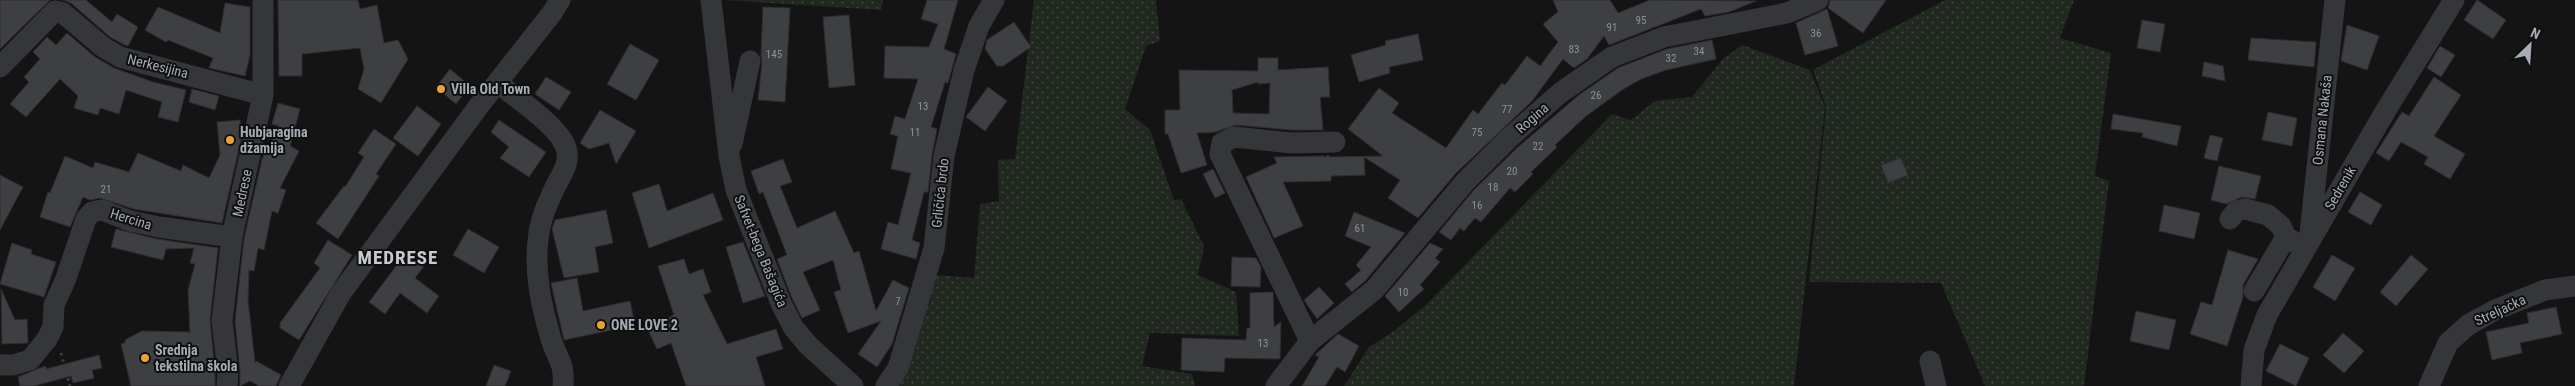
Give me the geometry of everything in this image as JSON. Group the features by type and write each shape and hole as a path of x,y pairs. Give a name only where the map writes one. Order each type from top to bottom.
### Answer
{"street":[{"name":"Medrese","path":"227,386 228,372 222,321 232,237 263,95 263,0"},
{"path":"289,386 341,293 560,0"},
{"name":"Safvet-bega Bašagića","path":"711,0 729,156 736,190 789,319 801,338 853,386"},
{"name":"Grličića brdo","path":"886,386 898,368 926,279 934,248 944,156 955,104 979,26 994,0"},
{"name":"Rogina","path":"1276,386 1310,341 1374,290 1465,182 1508,138 1560,93 1612,57 1664,37 1788,13 1818,0"},
{"name":"Osmana Nakaša","path":"2307,244 2335,0"},
{"name":"Sedrenik","path":"2251,386 2254,350 2266,315 2454,0"},
{"name":"Nerkesijina","path":"0,67 54,11 63,13 103,47 120,57 263,95"},
{"path":"729,156 750,61"},
{"path":"498,83 555,130 566,147 568,158 552,193 538,241 537,270 552,342 562,359 563,386"},
{"path":"1310,341 1220,154 1222,143 1234,138 1291,143 1335,142"},
{"path":"2230,219 2236,211 2245,209 2268,215 2281,226 2286,238"},
{"name":"Hercina","path":"54,327 54,305 65,281 86,219 92,212 102,210 130,221 232,237"},
{"path":"2286,238 2307,244"},
{"path":"2254,291 2286,238"},
{"name":"Streljačka","path":"2429,386 2448,343 2468,324 2494,310 2545,290 2575,286"},
{"path":"0,365 13,365 30,360 54,327"},
{"path":"1930,361 1936,386"}],"path":[{"path":"54,327 70,386"}],"shaded area":[{"path":"724,0 883,0 881,10"},
{"path":"1034,0 1156,0 1160,41 1146,46 1125,109 1150,130 1174,200 1181,199 1204,246 1198,275 1236,292 1239,336 1150,333 1142,366 1192,374 1195,386 898,386 936,275 974,278 980,204 999,201 998,160 1015,159"},
{"path":"1945,0 2074,0 2060,38 2111,53 2095,176 2109,181 2084,386 1985,386 1941,283 1809,282 1826,107 1813,70"},
{"path":"1742,45 1810,70 1825,107 1794,386 1344,386 1369,347 1394,331 1427,304 1612,114 1631,120 1655,101 1692,97 1723,59"}],"building":[{"path":"0,0 50,0 0,49"},
{"path":"63,0 86,0 112,22 117,14 138,27 128,46 125,45 110,37 71,3"},
{"path":"278,0 358,0 360,9 377,5 384,43 398,40 408,59 381,103 358,89 364,69 360,48 302,54 302,76 279,76"},
{"path":"927,0 958,0 944,49 956,54 948,83 945,82 931,127 937,129 928,192 924,192 912,240 920,243 916,259 881,249 888,222 898,225 911,173 891,169 898,136 890,134 895,116 905,119 918,79 884,78 885,46 929,47 938,24 921,19"},
{"path":"1553,0 1610,0 1618,13 1650,0 1756,1 1729,12 1705,16 1701,9 1609,45 1604,36 1587,59 1574,68 1563,59 1532,101 1456,173 1418,218 1388,198 1400,180 1364,157 1365,175 1331,176 1331,181 1283,182 1303,226 1274,238 1246,177 1277,163 1274,157 1325,156 1325,158 1328,155 1330,157 1383,156 1348,129 1379,88 1399,103 1392,113 1446,148 1473,110 1478,114 1502,83 1505,85 1527,56 1540,66 1558,42 1543,24 1558,12"},
{"path":"1830,0 1886,0 1863,33 1828,8"},
{"path":"2477,0 2506,20 2493,39 2464,20"},
{"path":"225,3 250,7 250,55 245,76 209,68 213,58 168,40 166,42 145,30 158,7 220,33"},
{"path":"763,7 790,8 785,102 758,100 762,63"},
{"path":"1827,9 1838,46 1805,55 1796,23"},
{"path":"849,15 855,85 829,88 823,17"},
{"path":"2142,20 2165,24 2160,52 2137,48"},
{"path":"1014,22 1031,47 1003,66 997,66 985,49 987,40"},
{"path":"2347,25 2379,36 2367,70 2341,61"},
{"path":"67,33 95,57 114,68 153,82 186,90 178,122 158,117 162,102 126,90 119,114 100,108 98,115 74,108 78,96 60,79 26,117 10,104 29,82 24,77 40,59 33,52 47,37 56,45"},
{"path":"1418,34 1423,60 1389,67 1390,73 1359,82 1351,55 1386,45 1385,41"},
{"path":"2251,38 2316,42 2314,67 2248,60"},
{"path":"1712,40 1716,59 1666,70 1641,79 1622,90 1586,116 1555,145 1557,147 1531,172 1533,174 1515,192 1510,188 1481,222 1475,218 1464,231 1460,228 1451,240 1439,232 1474,190 1517,148 1579,95 1618,68 1667,49"},
{"path":"630,44 659,60 636,100 607,84"},
{"path":"2440,46 2455,55 2441,77 2427,68"},
{"path":"1258,58 1278,58 1278,70 1328,67 1330,97 1320,97 1323,130 1292,130 1235,125 1216,132 1197,133 1207,165 1181,173 1168,134 1165,134 1165,110 1180,110 1179,70 1258,71","holes":["1258,82 1258,84 1270,83 1269,114 1233,113 1232,90"]},
{"path":"2204,62 2223,66 2225,81 2202,76"},
{"path":"450,69 470,86 456,104 436,87"},
{"path":"546,77 571,92 559,110 535,94"},
{"path":"2434,77 2461,95 2434,136 2465,154 2450,179 2424,164 2428,157 2401,142 2389,161 2376,153 2402,112 2409,116"},
{"path":"988,87 1007,101 985,131 966,117"},
{"path":"192,89 219,96 215,110 189,102"},
{"path":"278,103 300,109 290,146 299,151 280,188 286,190 278,213 272,211 264,250 258,248 254,271 249,270 248,300 255,363 256,361 281,375 276,386 259,386 250,381 240,386 235,321 244,239 262,159 279,126 272,124"},
{"path":"417,106 441,124 418,156 393,138"},
{"path":"600,110 636,131 616,164 609,143 589,149 580,143"},
{"path":"2268,112 2297,118 2292,146 2262,140"},
{"path":"2113,114 2181,126 2177,146 2142,137 2143,133 2111,129"},
{"path":"240,120 242,135 222,223 134,209 100,198 90,200 83,197 70,227 40,217 48,192 50,193 65,156 93,168 95,162 129,172 138,153 181,171 183,165 209,178 220,155 217,122"},
{"path":"499,120 546,152 529,177 500,158 509,147 491,132"},
{"path":"374,129 396,144 376,174 379,176 338,239 316,223 345,187 364,157 358,153"},
{"path":"2210,135 2223,138 2217,161 2204,158"},
{"path":"1901,158 1908,175 1888,183 1881,165"},
{"path":"783,159 792,182 780,186 797,228 835,211 854,253 859,251 876,311 893,280 909,288 892,344 877,367 858,354 881,321 848,333 834,292 841,290 833,260 803,272 820,310 802,318 792,298 777,259 787,255 763,192 759,194 751,171"},
{"path":"2219,166 2261,176 2255,199 2242,197 2226,204 2211,200"},
{"path":"1213,169 1225,193 1215,198 1203,174"},
{"path":"0,175 23,187 0,230"},
{"path":"659,184 667,211 713,193 723,220 649,248 632,193"},
{"path":"2360,192 2382,205 2371,225 2348,212"},
{"path":"2164,205 2200,213 2194,239 2159,231"},
{"path":"606,210 613,243 595,247 599,272 564,278 552,229 555,220"},
{"path":"1354,212 1405,233 1365,281 1352,292 1345,284 1361,270 1356,265 1371,247 1345,236"},
{"path":"116,229 157,239 218,248 210,320 215,386 131,386 121,344 125,343 125,340 142,331 190,332 188,290 195,264 190,263 194,248 166,249 163,260 111,247"},
{"path":"468,229 499,247 484,273 453,255"},
{"path":"328,240 352,255 299,340 280,328 280,323 320,268 314,263"},
{"path":"743,242 765,296 743,303 726,247"},
{"path":"12,243 32,250 31,254 56,262 44,297 0,284"},
{"path":"1430,243 1443,249 1435,258 1440,262 1420,285 1424,289 1399,312 1385,296"},
{"path":"2228,250 2258,259 2243,285 2243,297 2227,346 2190,334 2201,302 2212,305"},
{"path":"406,253 424,266 415,278 439,296 427,313 400,293 385,314 369,302"},
{"path":"2332,255 2355,268 2335,301 2313,287"},
{"path":"2411,255 2428,269 2396,306 2380,292"},
{"path":"1232,257 1256,258 1261,267 1260,287 1231,286"},
{"path":"684,259 689,274 703,269 711,292 703,295 727,344 776,329 783,349 756,357 765,386 686,386 671,343 657,349 647,328 674,315 658,266"},
{"path":"577,278 583,311 630,301 635,325 564,340 551,283"},
{"path":"1319,287 1334,303 1317,319 1304,300"},
{"path":"1,289 15,320 27,319 28,343 2,344"},
{"path":"1273,292 1274,327 1281,322 1280,359 1225,358 1224,372 1181,370 1182,338 1246,340 1247,328 1250,328 1250,293"},
{"path":"2556,307 2562,334 2520,343 2522,353 2492,360 2486,332 2529,323 2527,313"},
{"path":"2136,311 2176,320 2169,350 2130,341"},
{"path":"2343,333 2364,351 2344,373 2323,355"},
{"path":"1338,334 1359,346 1345,372 1337,367 1325,386 1302,386 1319,357 1315,355"},
{"path":"2280,344 2309,358 2296,386 2266,371"},
{"path":"99,355 102,368 92,370 94,378 73,383 71,376 34,386 20,386 18,377 40,368 46,366 46,369"},
{"path":"494,365 511,371 505,386 486,386"}],"place":[{"name":"Villa Old Town","path":"441,89"},
{"name":"Hubjaragina džamija","path":"230,140"},
{"name":"ONE LOVE 2","path":"601,325"},
{"name":"Srednja tekstilna škola","path":"145,358"}],"district":[{"name":"MEDRESE","path":"398,257"}]}
